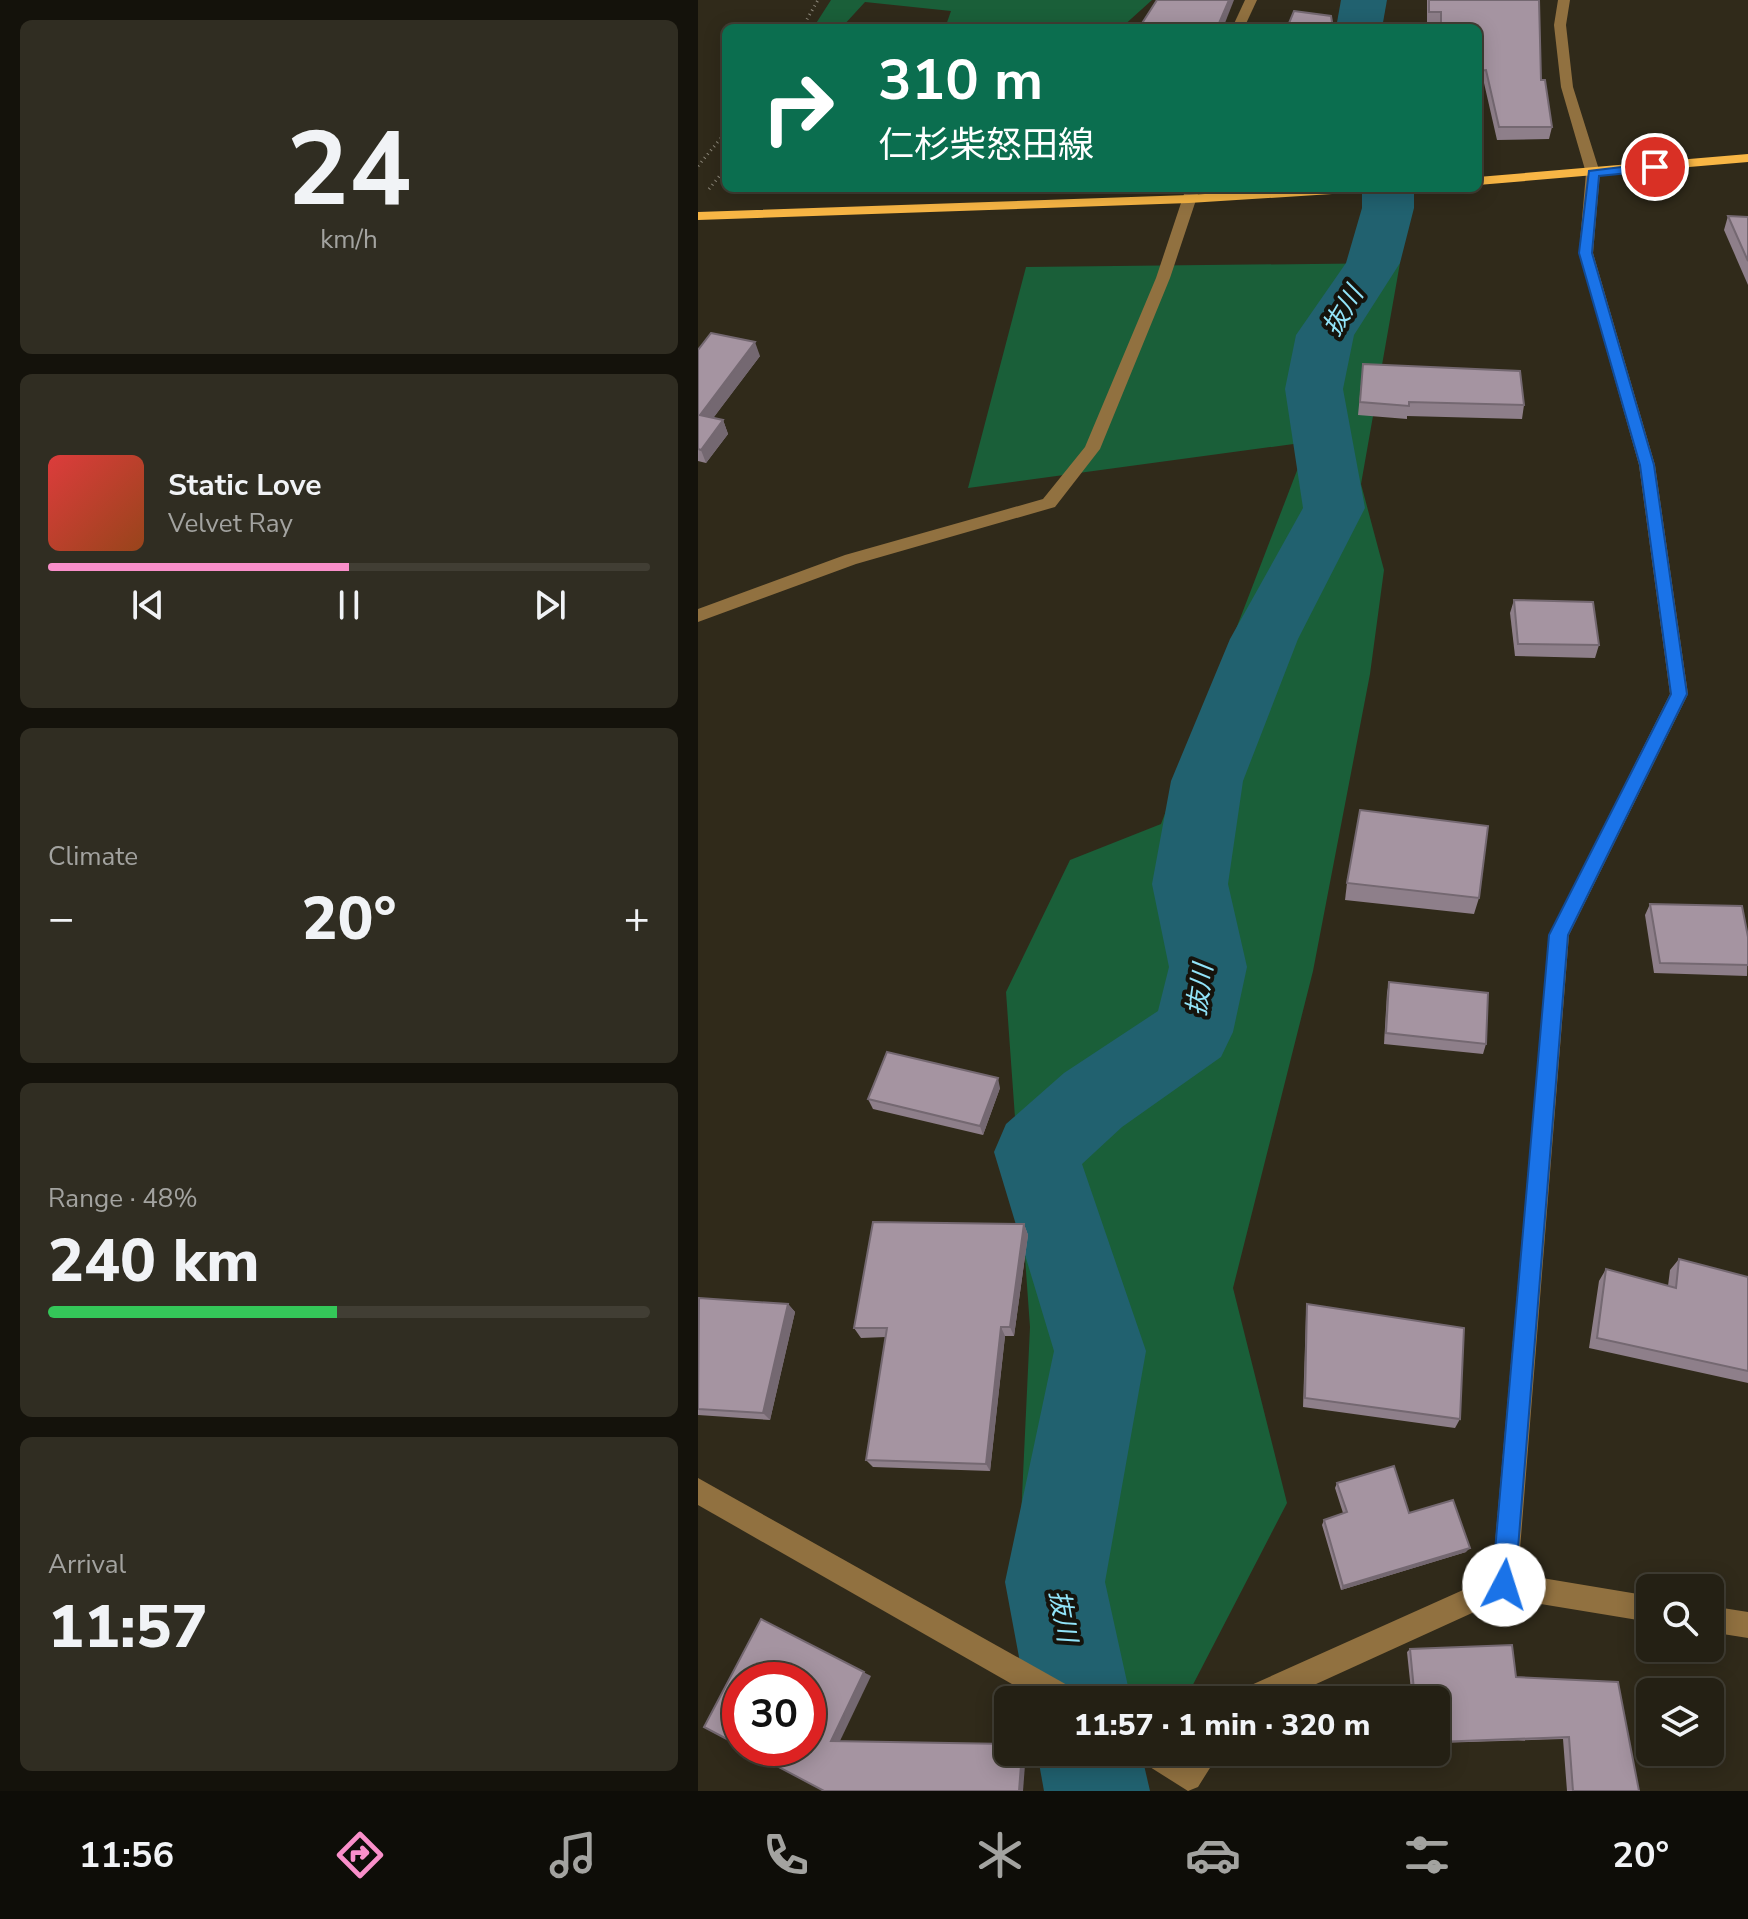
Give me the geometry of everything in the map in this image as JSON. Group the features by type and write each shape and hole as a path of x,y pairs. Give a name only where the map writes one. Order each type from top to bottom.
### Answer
{"main road":[{"path":"1482,181 1748,158"},
{"path":"698,216 1231,192"}],"street":[{"path":"1240,24 1251,0"},
{"path":"1504,1585 1559,935 1679,694 1647,465 1586,253 1593,173 1567,87 1560,25 1564,0"},
{"path":"698,616 851,559 1049,503 1092,449 1163,278 1191,193"},
{"path":"698,1491 1041,1686"},
{"path":"1281,1686 1504,1585 1636,1607"},
{"path":"1724,1621 1748,1625"},
{"path":"1168,1766 1188,1784 1198,1766"}],"path":[{"path":"804,24 818,0"},
{"path":"698,166 722,137"},
{"path":"707,192 722,173"}],"green space":[{"path":"831,0 1152,0 1125,24 946,24 951,11 865,2 845,24 816,24"},
{"path":"1400,263 1361,484 1384,570 1370,674 1313,971 1233,1288 1287,1503 1192,1686 1115,1686 1017,1603 1030,1327 1006,992 1070,860 1161,824 1308,442 968,488 1026,267"}],"building":[{"path":"1157,0 1229,0 1219,24 1142,24"},
{"path":"1429,0 1539,0 1541,80 1545,80 1552,127 1499,127 1486,70 1482,70 1482,24 1441,24 1441,12 1429,12"},
{"path":"1294,11 1331,16 1332,24 1289,24"},
{"path":"1728,216 1748,217 1748,261"},
{"path":"711,333 755,342 700,415 723,420 701,450 698,449 698,350"},
{"path":"1363,364 1520,371 1524,405 1409,402 1409,406 1360,402"},
{"path":"1514,600 1593,602 1599,645 1518,644"},
{"path":"1360,810 1488,826 1479,898 1347,883"},
{"path":"1650,904 1742,906 1748,937 1748,965 1660,963"},
{"path":"1389,982 1488,993 1486,1044 1386,1033"},
{"path":"887,1052 998,1078 980,1126 868,1099"},
{"path":"873,1222 1024,1224 1010,1327 1001,1327 986,1464 866,1460 887,1328 854,1328"},
{"path":"1679,1259 1748,1277 1748,1371 1597,1338 1606,1269 1676,1288"},
{"path":"699,1298 788,1304 763,1413 698,1409"},
{"path":"1307,1304 1464,1328 1460,1419 1305,1398"},
{"path":"1394,1466 1409,1513 1453,1500 1470,1548 1343,1586 1324,1520 1347,1512 1337,1483"},
{"path":"761,1619 864,1672 831,1741 994,1744 994,1766 1021,1766 1019,1791 824,1791 777,1766 826,1766 826,1662 738,1662"},
{"path":"1512,1645 1516,1677 1618,1682 1639,1791 1573,1791 1569,1737 1450,1741 1450,1686 1414,1686 1410,1649"},
{"path":"722,1693 722,1736 704,1727"}],"waterway":[{"name":"抜川","path":"1360,24 1364,0"},
{"name":"抜川","path":"1076,1686 1055,1582 1100,1351 1036,1152 1093,1100 1193,1032 1208,967 1190,884 1207,781 1264,639 1334,508 1314,389 1325,335 1373,263 1388,208 1388,192"},
{"name":"抜川","path":"1092,1766 1097,1791"}],"route":[{"path":"1504,1585 1559,935 1679,694 1647,465 1586,253 1593,173 1655,167"}]}
